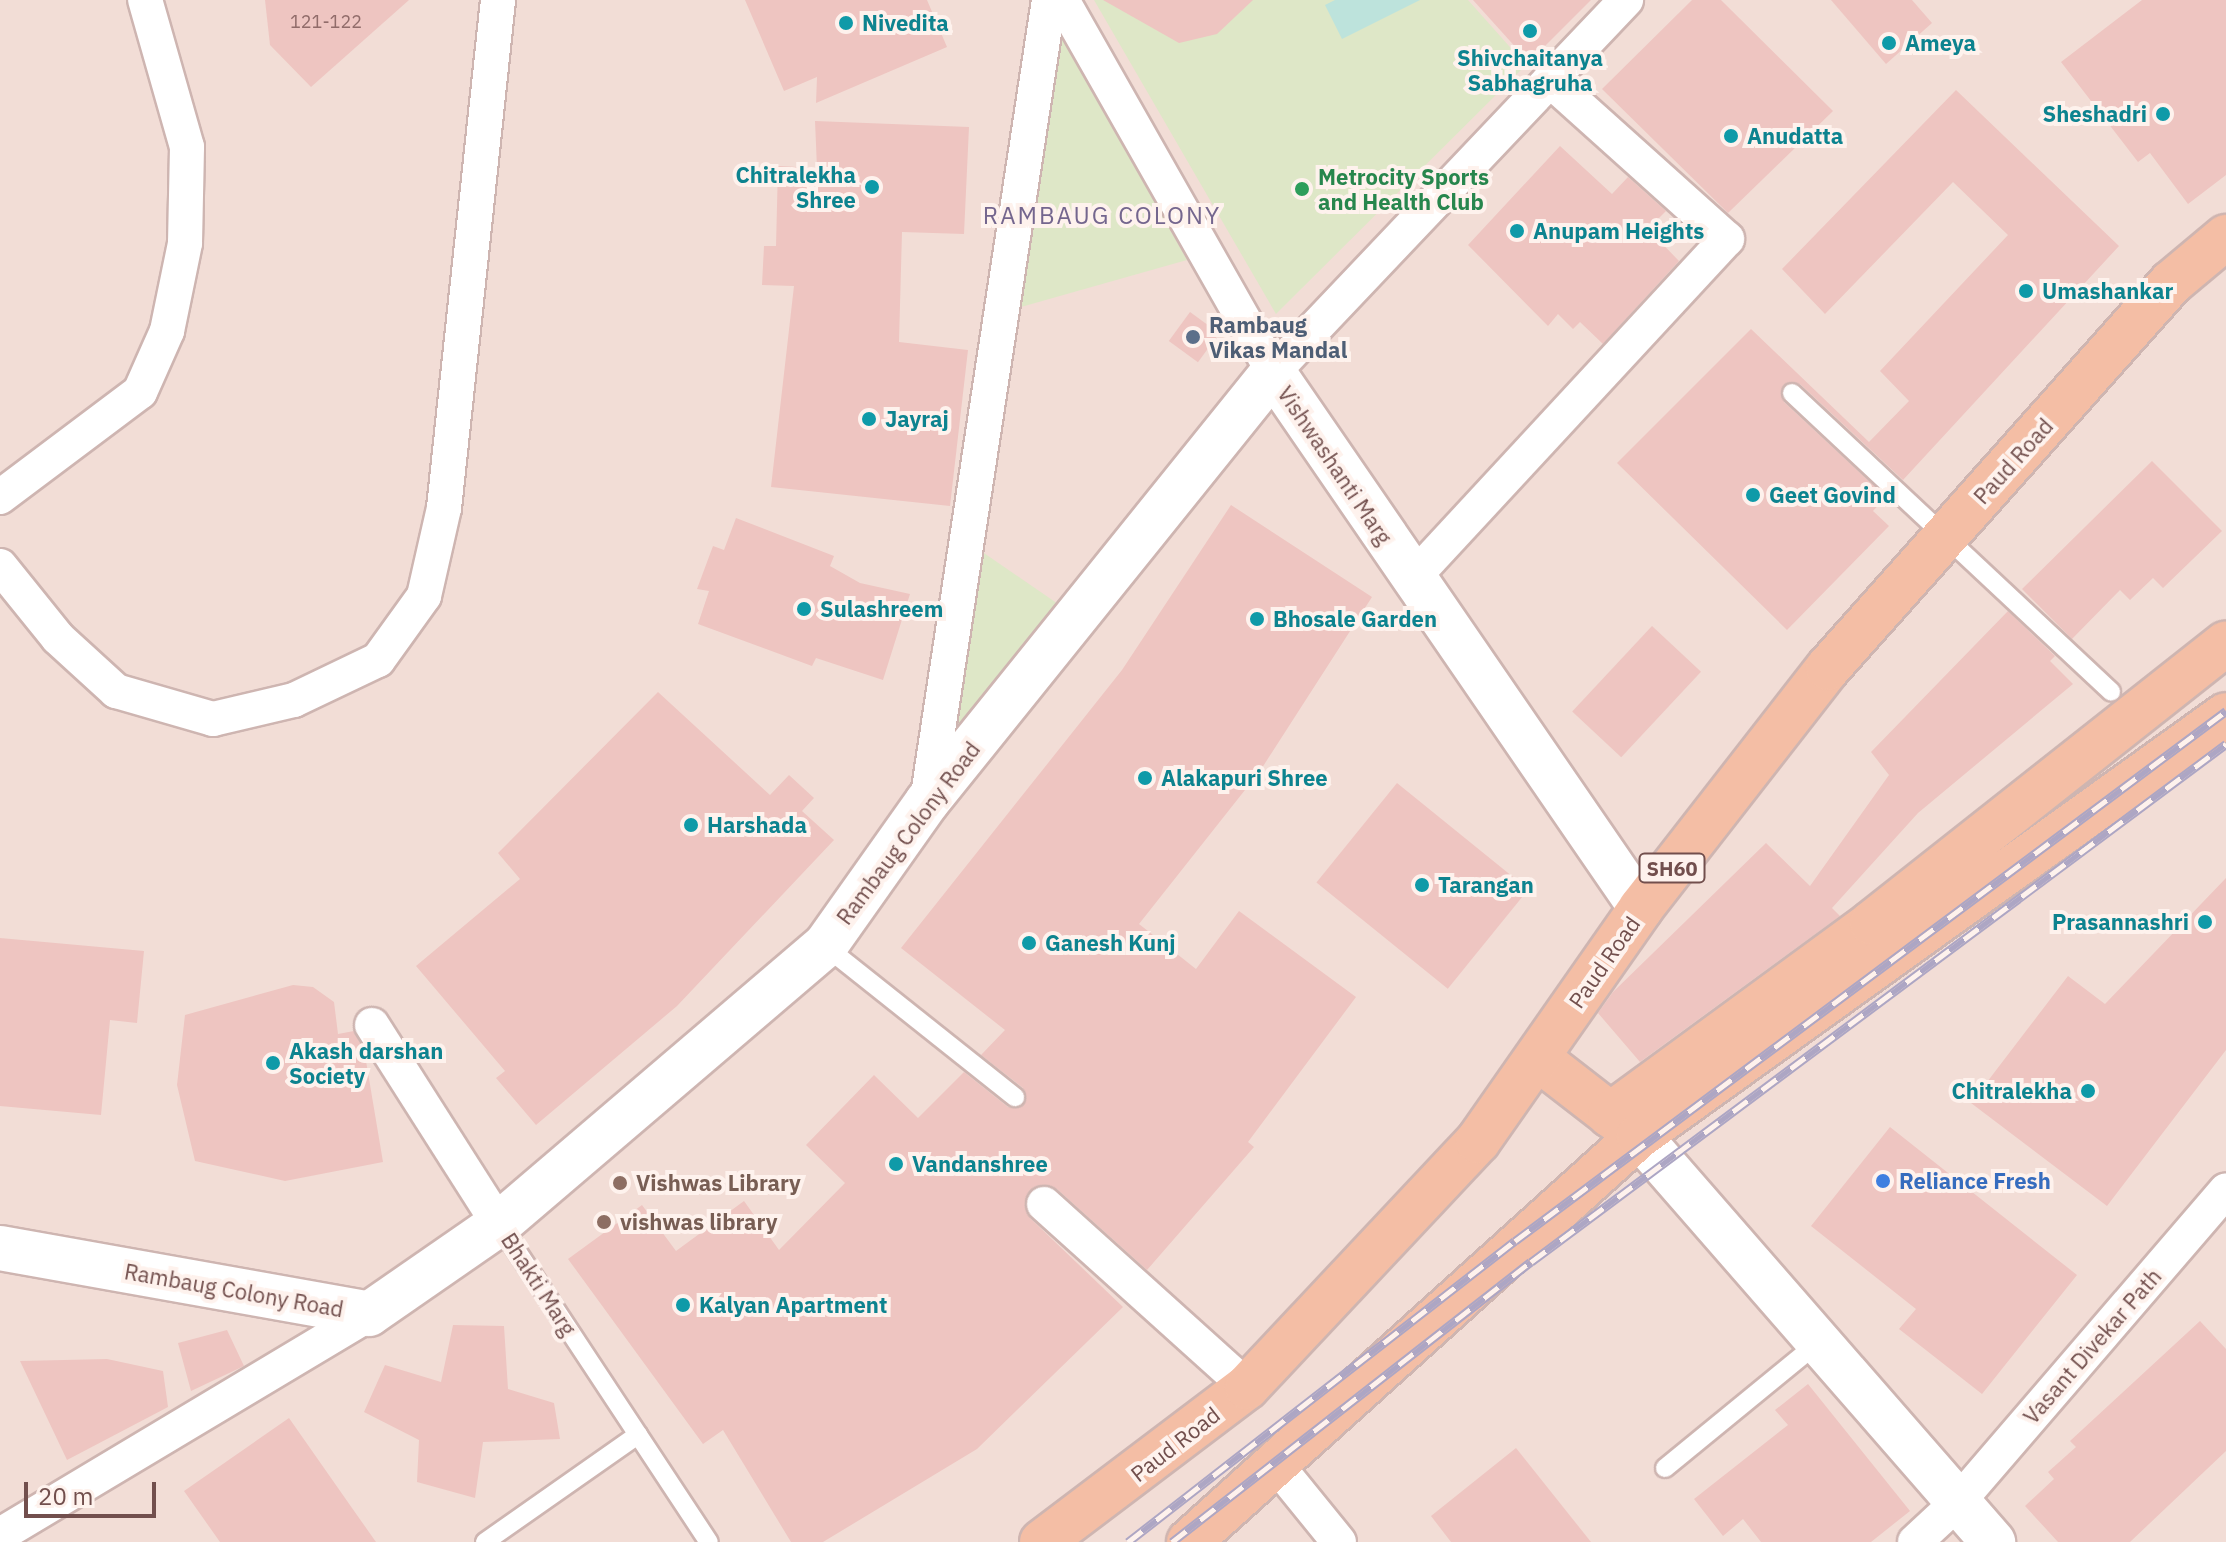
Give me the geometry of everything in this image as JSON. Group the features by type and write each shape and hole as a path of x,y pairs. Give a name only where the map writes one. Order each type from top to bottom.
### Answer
{"main road":[{"name":"Paud Road","path":"1042,1542 1247,1387 1478,1141 1540,1060 1641,908 1828,668 2171,283 2226,237"},
{"path":"1189,1542 1624,1126 1872,923 2226,643"},
{"path":"1624,1126 2226,715"},
{"path":"1540,1060 1624,1126"}],"street":[{"path":"0,497 140,392 167,331 185,243 187,147 145,0"},
{"path":"1,569 58,638 116,691 213,719 294,700 378,660 424,596 444,508 498,0"},
{"path":"927,802 1049,0"},
{"name":"Vishwashanti Marg","path":"1062,0 1273,372 1411,580 1641,908"},
{"name":"Rambaug Colony Road","path":"0,1248 369,1314 499,1224 825,946 927,802 1273,372 1626,0"},
{"path":"1411,580 1727,239 1550,80"},
{"name":"Bhakti Marg","path":"372,1025 499,1224"},
{"path":"1624,1126 1819,1342 1990,1541"},
{"name":"Vasant Divekar Path","path":"1915,1542 1958,1502 2226,1190"},
{"path":"1044,1204 1247,1387"},
{"path":"0,1535 369,1314"},
{"path":"1274,1462 1339,1542"}],"lane":[{"path":"1792,393 2111,691"},
{"path":"825,946 1015,1097"},
{"name":"Bhakti Marg","path":"499,1224 709,1542"},
{"path":"1665,1468 1819,1342"},
{"path":"485,1542 638,1435"}],"shaded area":[{"name":"RAMBAUG COLONY","path":"0,0 2226,0 2226,1542 0,1542"}],"green space":[{"name":"Metrocity Sports and Health Club","path":"1094,0 1468,0 1526,65 1276,314"},
{"path":"1061,31 1187,260 1021,307"},
{"path":"981,551 1061,606 956,737"}],"water":[{"path":"1335,0 1420,0 1342,39 1325,5"}],"building":[{"path":"265,0 409,0 311,87 270,45"},
{"name":"Nivedita","path":"745,0 927,0 947,47 816,103 817,77 784,91"},
{"path":"1103,0 1253,0 1217,34 1179,43"},
{"name":"Shivchaitanya Sabhagruha","path":"1473,0 1591,0 1529,62"},
{"path":"1692,0 1721,0 1833,111 1728,213 1602,89"},
{"name":"Ameya","path":"1831,0 1912,0 1932,23 1886,64"},
{"name":"Sheshadri","path":"2142,0 2226,0 2226,175 2188,204 2150,153 2138,162 2061,62"},
{"path":"1956,90 2119,246 1903,480 1800,384 1783,385 1784,402 1886,497 1873,511 1889,526 1787,630 1617,463 1751,329 1869,442 1909,401 1880,371 2008,235 1953,182 1825,314 1782,269"},
{"path":"815,121 969,127 964,234 902,232 899,342 968,350 950,506 771,487 794,286 762,285 764,246 776,246 778,166 817,168"},
{"path":"1560,146 1612,194 1628,177 1666,211 1648,229 1679,261 1603,344 1580,322 1573,329 1558,314 1548,326 1468,245"},
{"name":"Rambaug Vikas Mandal","path":"1190,312 1219,333 1198,362 1169,341"},
{"path":"2152,461 2222,531 2163,588 2153,578 2130,600 2120,590 2072,639 2022,589"},
{"path":"1231,505 1372,597 1260,771 1139,924 1196,969 1239,911 1356,997 1248,1142 1254,1147 1147,1270 1057,1189 1030,1190 1030,1218 1123,1307 977,1449 823,1542 791,1542 723,1430 703,1444 568,1259 642,1205 676,1251 744,1201 779,1250 845,1183 806,1145 874,1075 918,1118 964,1072 1008,1107 1024,1105 1023,1088 981,1055 1005,1030 901,948 1122,670"},
{"name":"Sulashreem","path":"736,518 834,556 830,566 860,583 910,594 883,680 816,658 812,666 698,624 709,591 697,589 713,546 724,550"},
{"path":"2008,611 2055,656 2050,661 2073,684 1918,813 1832,908 1840,916 1640,1062 1598,1013 1613,992 1766,843 1810,886 1889,775 1871,752"},
{"path":"1652,626 1701,672 1621,757 1572,712"},
{"path":"658,692 770,795 789,775 814,798 802,811 834,840 677,1006 536,1125 496,1078 505,1071 416,966 520,879 498,853"},
{"name":"Tarangan","path":"1397,783 1528,889 1448,989 1316,882"},
{"name":"Chitralekha","path":"2226,878 2226,1050 2107,1206 1971,1103 2068,976 2105,1004"},
{"path":"0,938 144,951 137,1023 110,1020 101,1115 0,1106"},
{"name":"Akash darshan Society","path":"293,985 313,987 334,1002 338,1034 354,1031 364,1049 383,1162 285,1181 195,1161 177,1085 185,1015"},
{"path":"1890,1127 2077,1275 1982,1394 1899,1329 1916,1309 1811,1226"},
{"path":"2200,1321 2226,1349 2226,1451 2130,1542 2058,1542 2025,1506 2054,1479 2048,1472 2076,1447 2070,1441"},
{"path":"453,1325 504,1326 508,1389 554,1403 560,1439 483,1442 475,1498 417,1482 419,1440 364,1412 385,1365 441,1382"},
{"path":"227,1330 244,1366 191,1391 178,1343"},
{"path":"107,1359 163,1371 168,1407 67,1460 20,1361"},
{"path":"1808,1384 1910,1511 1871,1542 1761,1542 1743,1519 1723,1536 1694,1499 1788,1425 1775,1410"},
{"path":"289,1418 376,1542 220,1542 184,1491"},
{"path":"1516,1448 1591,1542 1451,1542 1431,1516"}],"railway":[{"path":"1128,1542 1515,1241 2226,711"},
{"path":"1172,1542 1531,1262 2226,744"}],"place":[{"name":"Nivedita","path":"846,23"},
{"name":"Shivchaitanya Sabhagruha","path":"1530,31"},
{"name":"Ameya","path":"1889,43"},
{"name":"Sheshadri","path":"2163,114"},
{"name":"Anudatta","path":"1731,136"},
{"name":"Chitralekha Shree","path":"872,187"},
{"name":"Metrocity Sports and Health Club","path":"1302,189"},
{"name":"Anupam Heights","path":"1517,231"},
{"name":"Umashankar","path":"2026,291"},
{"name":"Rambaug Vikas Mandal","path":"1193,337"},
{"name":"Jayraj","path":"869,419"},
{"name":"Geet Govind","path":"1753,495"},
{"name":"Sulashreem","path":"804,609"},
{"name":"Bhosale Garden","path":"1257,619"},
{"name":"Alakapuri Shree","path":"1145,778"},
{"name":"Harshada","path":"691,825"},
{"name":"Tarangan","path":"1422,885"},
{"name":"Prasannashri","path":"2205,922"},
{"name":"Ganesh Kunj","path":"1029,943"},
{"name":"Akash darshan Society","path":"273,1063"},
{"name":"Chitralekha","path":"2088,1091"},
{"name":"Vandanshree","path":"896,1164"},
{"name":"Reliance Fresh","path":"1883,1181"},
{"name":"Vishwas Library","path":"620,1183"},
{"name":"vishwas library","path":"604,1222"},
{"name":"Kalyan Apartment","path":"683,1305"}],"district":[{"name":"RAMBAUG COLONY","path":"1102,216"}]}
